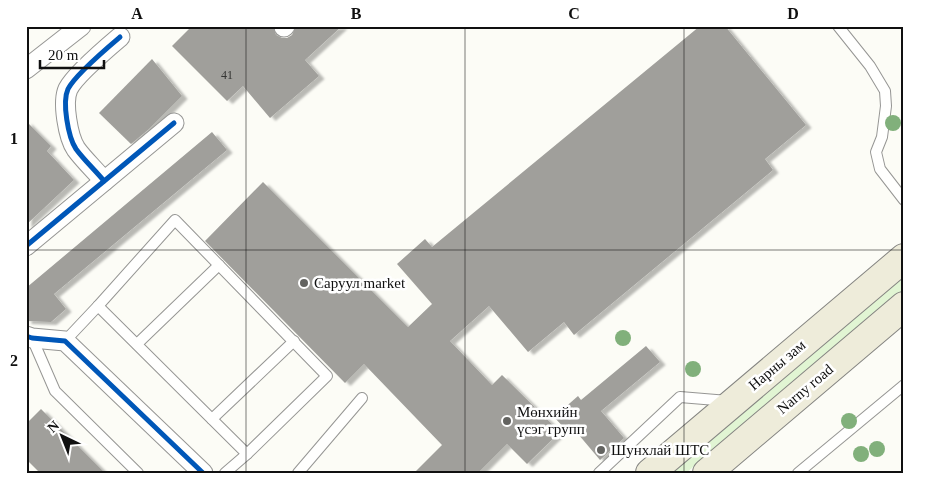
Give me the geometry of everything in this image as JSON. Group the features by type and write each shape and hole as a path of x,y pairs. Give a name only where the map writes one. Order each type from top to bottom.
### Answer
{"main road":[{"name":"Нарны зам","path":"650,473 904,258"},
{"name":"Narny road","path":"706,473 904,306"}],"street":[{"path":"26,70 81,26"},
{"path":"104,181 75,147 68,124 66,105 68,89 83,71 120,37"},
{"path":"26,246 174,123"},
{"path":"28,341 65,341 203,473"}],"lane":[{"path":"838,26 870,66 885,91 886,106 882,137 876,152 880,169 904,200"},
{"path":"65,341 175,220 327,376 225,473"},
{"path":"137,344 219,265"},
{"path":"98,306 247,454"},
{"path":"28,341 55,390 138,473"},
{"path":"212,419 294,341"},
{"path":"798,473 904,385"},
{"path":"599,473 680,397 734,401"},
{"path":"298,473 362,398"}],"green space":[{"path":"904,273 904,290 686,473 666,473"}],"building":[{"path":"192,26 273,26 276,35 287,38 292,35 296,26 342,26 305,60 319,76 270,118 243,86 227,101 172,46"},
{"path":"700,26 725,26 806,125 765,159 773,170 574,335 564,322 528,352 489,306 450,341 492,385 502,375 560,432 527,464 507,444 478,473 414,473 442,445 364,364 345,383 205,241 263,182 408,327 432,304 397,264 425,239 432,247"},
{"path":"152,59 182,96 131,144 99,113"},
{"path":"26,121 51,146 47,151 74,180 26,225"},
{"path":"212,132 227,150 54,294 66,309 51,322 26,321 26,288"},
{"path":"646,346 660,362 601,411 624,438 600,460 573,428 568,432 554,417 578,396 581,400"},
{"path":"41,409 105,473 40,473 26,459 26,424"}],"cycle path":[{"path":"104,181 73,144 67,119 66,95 77,77 120,37"},
{"path":"26,246 174,123"},
{"path":"26,336 65,341 203,473"}],"place":[{"name":"Саруул market","path":"304,283"},
{"name":"Мөнхийн үсэг групп","path":"507,421"},
{"name":"Шунхлай ШТС","path":"601,450"}]}
